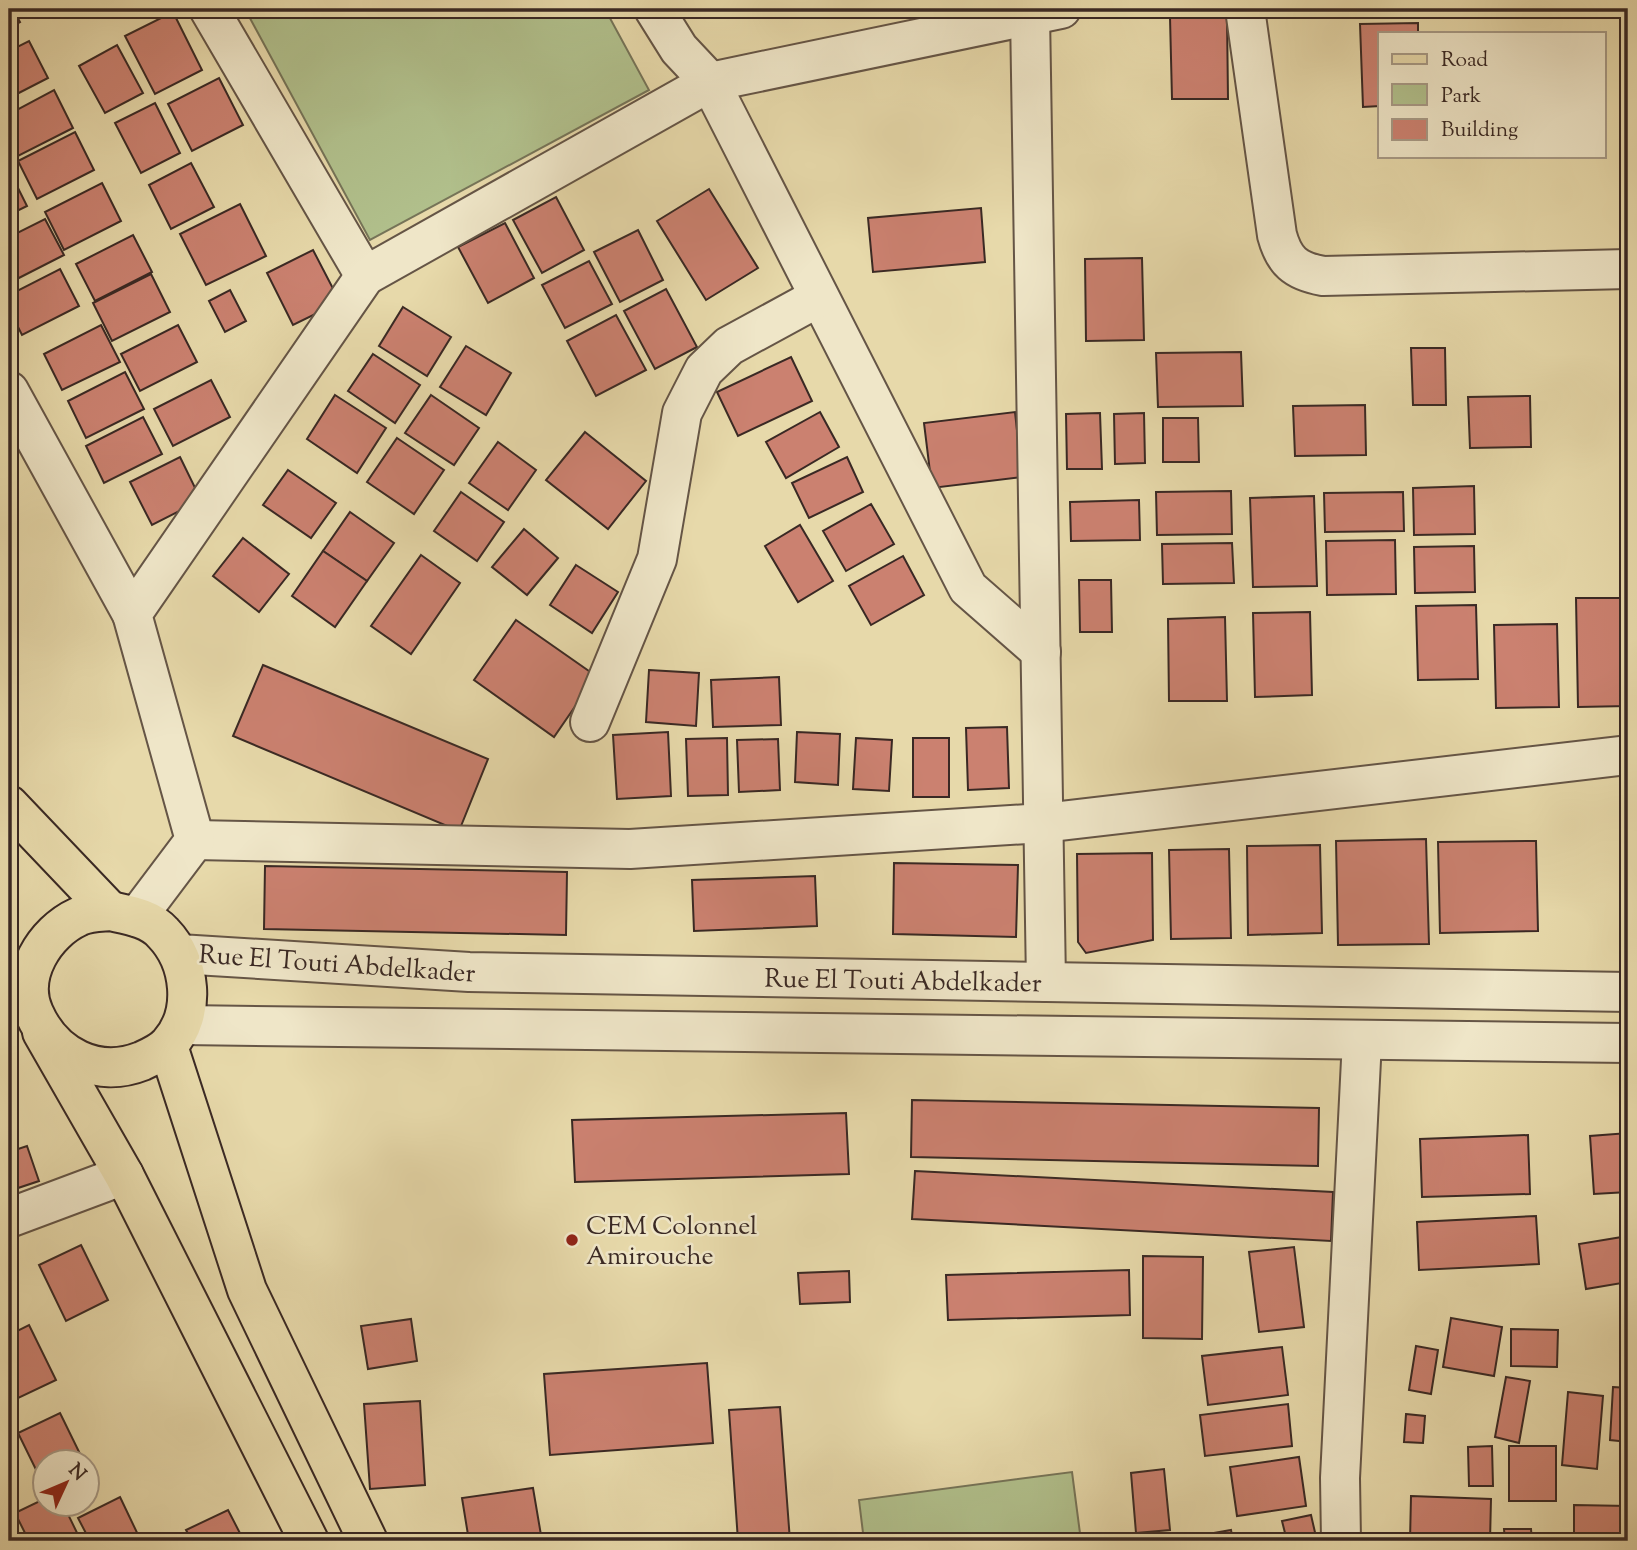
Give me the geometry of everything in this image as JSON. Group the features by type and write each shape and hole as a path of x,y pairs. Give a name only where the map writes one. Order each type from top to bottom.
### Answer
{"main road":[{"path":"9,804 123,914 162,931 179,954 186,987 176,1035 247,1290 368,1541"},
{"path":"123,914 80,915 54,931 37,954 28,1009 66,1055 86,1064 125,1067 176,1035"},
{"path":"9,943 28,1009 124,1175 309,1541"}],"street":[{"path":"209,9 365,276"},
{"path":"654,9 679,49 710,82 968,588 1041,652"},
{"path":"1245,9 1277,234 1282,253 1302,272 1323,276 1628,269"},
{"path":"132,614 365,276 710,82 1045,11 1041,652 1046,982"},
{"path":"590,722 657,558 682,413 704,370 729,346 819,297"},
{"path":"9,391 132,614 195,839"},
{"path":"123,914 195,839 630,849 1043,823 1628,755"},
{"name":"Rue El Touti Abdelkader","path":"179,954 469,972 1628,992"},
{"name":"Rue El Touti Abdelkader","path":"176,1035 1628,1043"},
{"path":"1341,1541 1338,1521 1362,1040"},
{"path":"9,1218 124,1175"}],"green space":[{"path":"245,9 605,9 649,90 370,240"},
{"path":"1072,1472 1081,1541 864,1541 859,1500"}],"building":[{"path":"9,9 13,9 20,22 9,28"},
{"path":"173,12 202,70 155,94 125,36"},
{"path":"1227,16 1228,99 1172,99 1170,17"},
{"path":"1418,23 1418,32 1378,32 1378,106 1363,107 1360,24"},
{"path":"29,41 48,78 9,98 9,51"},
{"path":"117,45 143,93 105,113 79,66"},
{"path":"219,78 243,125 192,151 168,104"},
{"path":"54,90 73,128 16,157 9,143 9,114"},
{"path":"155,103 180,153 141,173 115,123"},
{"path":"75,132 94,170 37,199 18,161"},
{"path":"191,163 214,207 171,229 149,185"},
{"path":"9,170 27,206 9,215"},
{"path":"102,183 121,221 64,250 45,212"},
{"path":"709,189 758,268 706,300 657,221"},
{"path":"556,197 584,250 542,273 513,220"},
{"path":"240,204 266,256 206,285 180,234"},
{"path":"981,208 985,262 873,272 868,218"},
{"path":"45,219 64,255 9,283 9,237"},
{"path":"505,223 534,278 488,303 458,247"},
{"path":"638,230 663,280 620,302 594,252"},
{"path":"133,235 152,272 95,301 76,264"},
{"path":"313,250 340,302 293,325 267,273"},
{"path":"1142,258 1144,340 1086,341 1085,259"},
{"path":"589,261 612,304 565,328 542,285"},
{"path":"60,269 79,306 22,335 9,309 9,295"},
{"path":"151,274 170,312 112,341 93,303"},
{"path":"666,289 697,347 655,369 624,311"},
{"path":"230,290 246,321 225,332 209,301"},
{"path":"403,307 451,337 427,376 379,346"},
{"path":"616,315 646,370 596,396 567,341"},
{"path":"101,325 120,362 62,390 44,354"},
{"path":"178,325 197,362 140,391 121,354"},
{"path":"466,346 511,373 486,415 440,387"},
{"path":"1411,348 1445,348 1446,405 1413,405"},
{"path":"1241,352 1243,406 1158,407 1156,353"},
{"path":"373,354 420,385 395,423 348,391"},
{"path":"791,357 812,401 738,436 717,392"},
{"path":"125,372 144,409 86,438 68,401"},
{"path":"211,380 230,417 173,446 154,409"},
{"path":"335,395 386,428 357,473 307,439"},
{"path":"431,395 479,428 454,465 405,433"},
{"path":"1530,396 1531,447 1470,448 1468,397"},
{"path":"1365,405 1366,455 1295,456 1293,406"},
{"path":"820,412 839,447 786,478 766,442"},
{"path":"1015,412 1022,477 932,488 924,423"},
{"path":"1100,413 1102,469 1067,469 1066,414"},
{"path":"1144,413 1145,463 1115,464 1114,414"},
{"path":"143,417 162,454 104,483 86,446"},
{"path":"1163,418 1198,418 1199,462 1163,462"},
{"path":"585,432 646,481 608,529 546,480"},
{"path":"397,438 444,470 414,514 367,482"},
{"path":"498,442 536,470 508,510 469,483"},
{"path":"180,457 201,500 152,525 130,482"},
{"path":"847,457 863,492 809,518 792,483"},
{"path":"288,470 336,503 311,538 263,505"},
{"path":"1474,486 1475,534 1414,535 1413,488"},
{"path":"1231,491 1232,534 1157,535 1156,492"},
{"path":"461,492 504,522 477,561 434,531"},
{"path":"1403,492 1404,531 1325,532 1324,493"},
{"path":"1314,496 1317,586 1253,587 1250,498"},
{"path":"1139,500 1140,540 1071,541 1070,502"},
{"path":"871,504 894,544 846,571 823,531"},
{"path":"350,512 394,543 367,581 323,551"},
{"path":"800,525 833,581 798,602 765,546"},
{"path":"524,529 558,558 527,595 492,567"},
{"path":"243,538 289,574 259,612 213,576"},
{"path":"1395,540 1396,594 1327,595 1326,541"},
{"path":"1232,543 1234,583 1163,584 1162,544"},
{"path":"1474,546 1475,592 1415,593 1414,547"},
{"path":"323,551 367,581 335,627 292,596"},
{"path":"421,555 460,583 411,654 371,626"},
{"path":"903,556 924,595 871,625 849,586"},
{"path":"576,565 618,592 592,633 550,605"},
{"path":"1079,580 1111,580 1112,632 1080,632"},
{"path":"1576,598 1628,598 1628,706 1578,707"},
{"path":"1476,605 1478,679 1418,680 1416,606"},
{"path":"1310,612 1312,695 1255,697 1253,613"},
{"path":"1225,617 1227,701 1169,701 1168,619"},
{"path":"516,620 596,676 554,737 474,680"},
{"path":"1557,624 1559,707 1496,708 1494,625"},
{"path":"263,665 488,759 459,831 233,736"},
{"path":"649,670 699,673 696,726 646,722"},
{"path":"779,677 781,725 713,727 711,680"},
{"path":"1007,727 1009,788 968,790 966,728"},
{"path":"668,732 671,796 617,799 613,735"},
{"path":"797,732 840,734 838,785 795,782"},
{"path":"727,738 728,795 688,796 686,739"},
{"path":"856,738 892,740 889,791 853,789"},
{"path":"913,738 949,738 949,797 913,797"},
{"path":"778,739 780,790 739,792 737,740"},
{"path":"1426,839 1429,944 1338,945 1336,841"},
{"path":"1536,841 1538,931 1440,933 1438,842"},
{"path":"1320,845 1322,933 1248,935 1247,846"},
{"path":"1229,849 1231,938 1171,939 1169,850"},
{"path":"1152,853 1153,940 1086,953 1078,942 1077,854"},
{"path":"894,863 1018,865 1016,937 893,934"},
{"path":"265,866 567,872 566,935 264,929"},
{"path":"815,876 817,926 694,931 692,880"},
{"path":"912,1100 1319,1108 1318,1166 911,1157"},
{"path":"846,1113 849,1174 575,1182 572,1120"},
{"path":"1628,1133 1628,1192 1594,1194 1590,1136"},
{"path":"1528,1135 1530,1194 1422,1197 1420,1139"},
{"path":"27,1146 39,1181 9,1191 9,1152"},
{"path":"915,1171 1333,1192 1331,1241 912,1219"},
{"path":"1536,1216 1539,1264 1419,1270 1417,1222"},
{"path":"1628,1236 1628,1282 1586,1289 1579,1244"},
{"path":"81,1245 108,1300 66,1321 39,1265"},
{"path":"1294,1247 1304,1327 1259,1332 1249,1252"},
{"path":"1143,1256 1203,1257 1202,1339 1143,1338"},
{"path":"1129,1270 1130,1315 948,1320 946,1275"},
{"path":"849,1271 850,1302 800,1304 798,1273"},
{"path":"1451,1318 1502,1327 1494,1376 1443,1367"},
{"path":"411,1319 417,1361 368,1369 361,1326"},
{"path":"29,1325 56,1380 14,1400 9,1389 9,1335"},
{"path":"1511,1329 1558,1330 1557,1367 1511,1366"},
{"path":"1416,1346 1438,1350 1431,1394 1409,1390"},
{"path":"1282,1347 1288,1395 1208,1405 1202,1356"},
{"path":"707,1363 713,1443 550,1455 544,1374"},
{"path":"1506,1377 1530,1381 1519,1443 1495,1437"},
{"path":"1613,1387 1628,1388 1628,1442 1610,1440"},
{"path":"1568,1392 1603,1396 1597,1469 1562,1465"},
{"path":"420,1401 425,1485 370,1489 364,1404"},
{"path":"1288,1404 1292,1446 1205,1456 1200,1415"},
{"path":"780,1407 790,1541 738,1541 729,1410"},
{"path":"60,1413 77,1448 32,1448 32,1462 18,1433"},
{"path":"1406,1414 1425,1416 1423,1443 1404,1442"},
{"path":"1492,1446 1493,1486 1469,1486 1468,1447"},
{"path":"1509,1446 1556,1446 1556,1501 1509,1501"},
{"path":"1299,1457 1306,1506 1237,1516 1230,1467"},
{"path":"1164,1469 1170,1530 1136,1533 1131,1473"},
{"path":"533,1488 542,1541 469,1541 462,1498"},
{"path":"1411,1496 1491,1499 1490,1541 1410,1541"},
{"path":"120,1497 141,1541 90,1541 78,1518 102,1518 102,1506"},
{"path":"32,1505 32,1518 70,1518 81,1541 29,1541 15,1513"},
{"path":"1574,1505 1628,1506 1628,1541 1574,1541"},
{"path":"228,1510 244,1541 192,1541 186,1530"},
{"path":"1311,1515 1317,1541 1287,1541 1282,1521"},
{"path":"1504,1529 1531,1529 1532,1541 1505,1541"},
{"path":"1231,1530 1233,1541 1169,1541"}],"place":[{"name":"CEM Colonnel Amirouche","path":"572,1240"}]}
